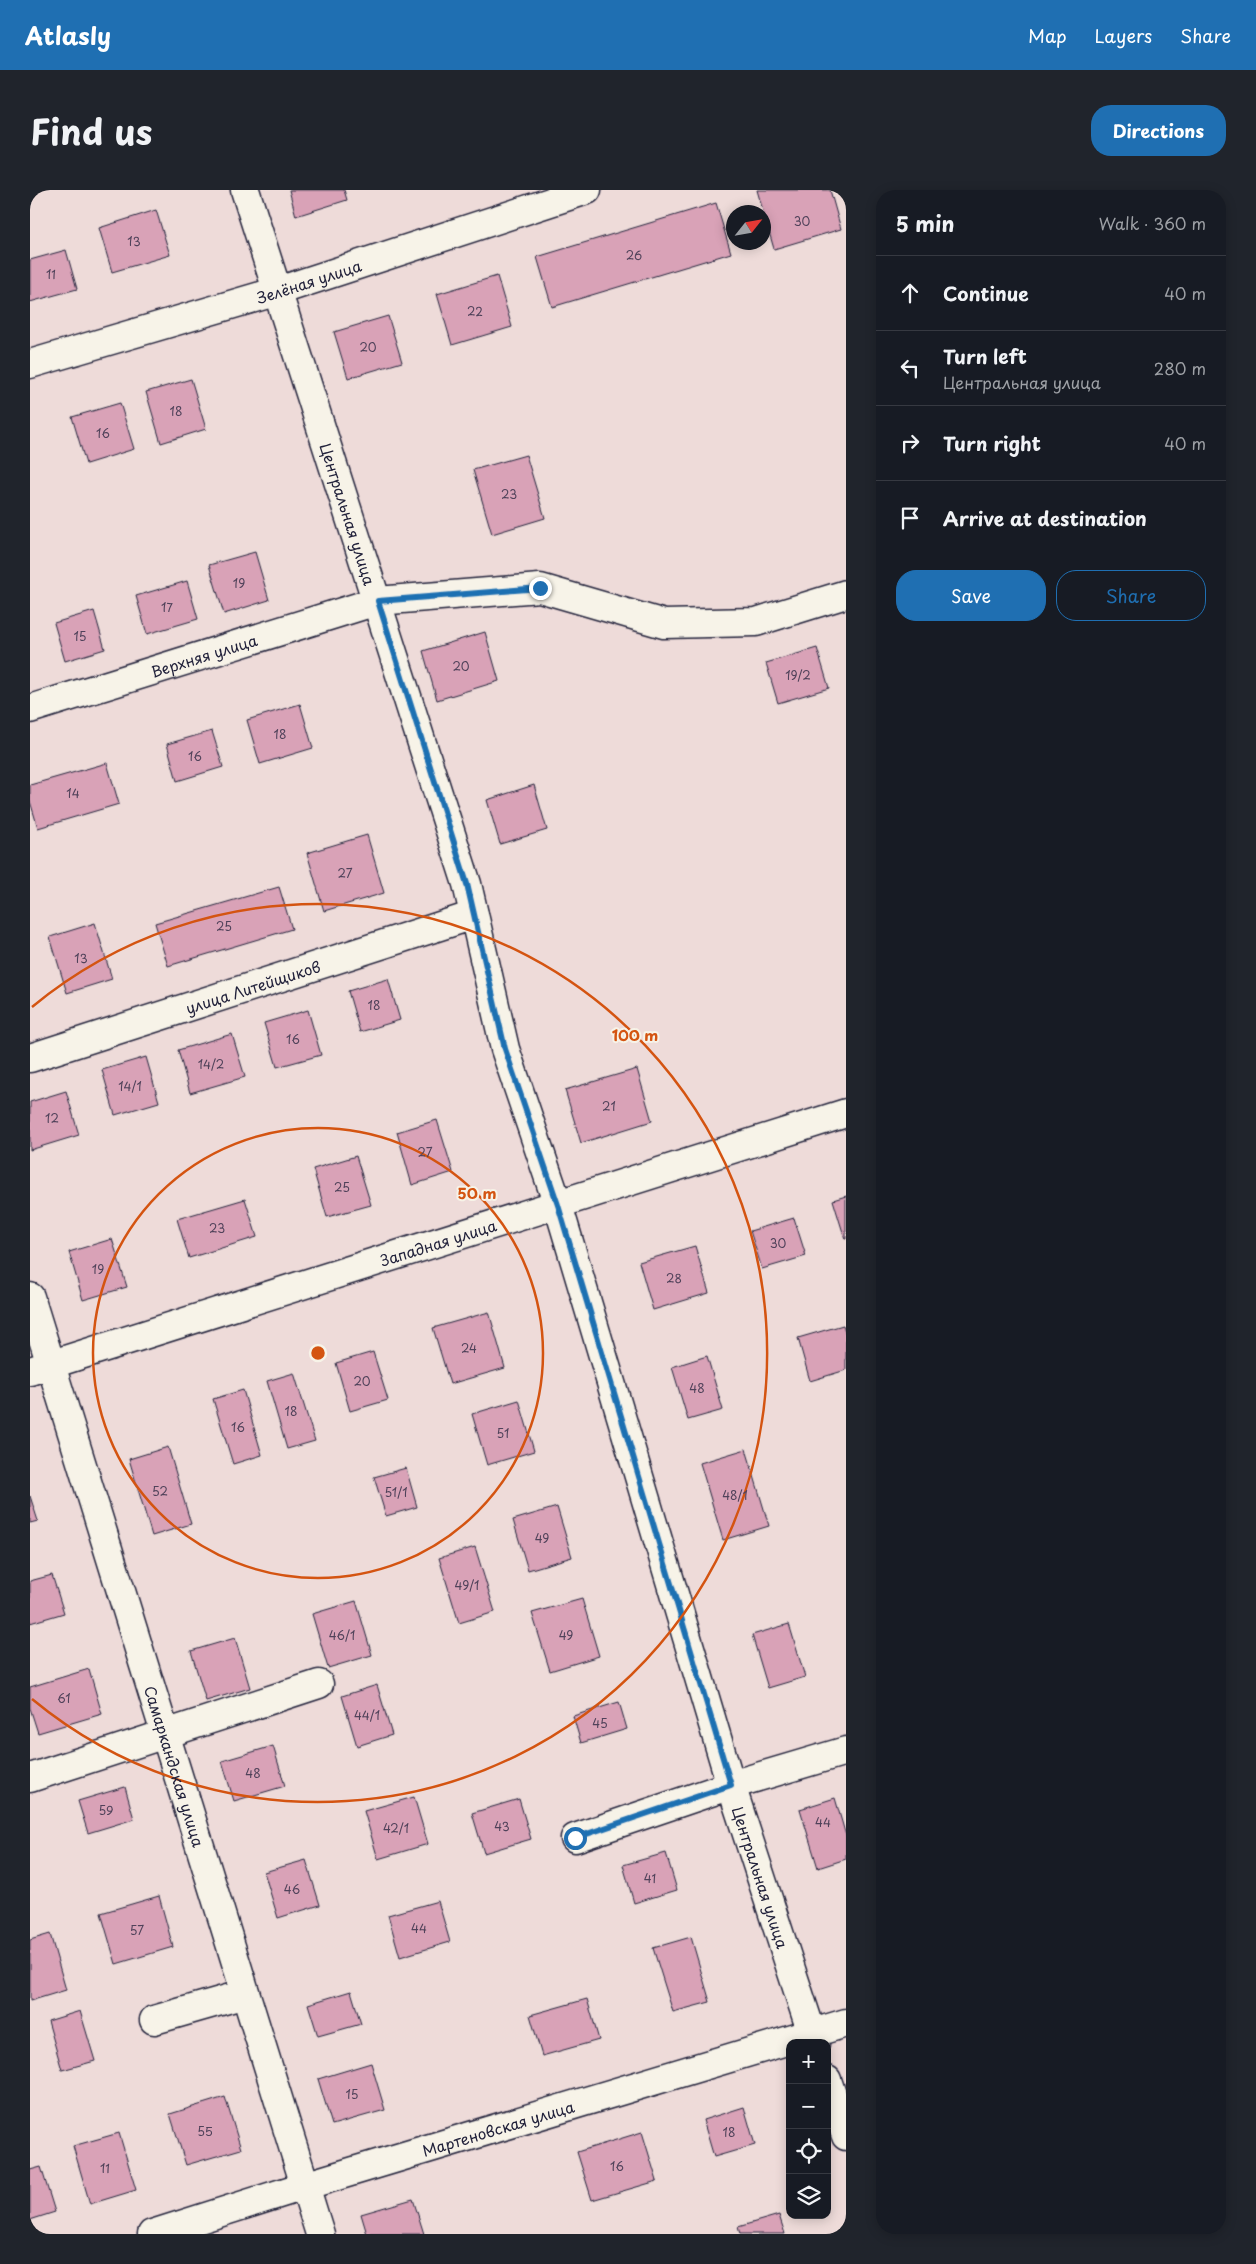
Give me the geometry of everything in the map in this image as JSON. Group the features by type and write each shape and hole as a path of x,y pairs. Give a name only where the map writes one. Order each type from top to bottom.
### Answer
{"street":[{"name":"Центральная улица","path":"245,190 467,884 505,1049 558,1205 731,1785 813,2038"},
{"name":"Зелёная улица","path":"30,364 278,292 587,190"},
{"name":"Верхняя улица","path":"30,709 378,601 540,588 664,624 673,624 756,622 846,594"},
{"name":"улица Литейщиков","path":"30,1058 474,915"},
{"name":"Западная улица","path":"40,1367 846,1114"},
{"name":"Самаркандская улица","path":"30,1297 40,1367 165,1735 320,2234"},
{"path":"30,1778 320,1684"},
{"path":"575,1838 731,1785 846,1751"},
{"path":"154,2020 245,1994"},
{"name":"Мартеновская улица","path":"152,2234 304,2186 813,2038 846,2023"},
{"path":"828,2084 846,2136"}],"building":[{"path":"289,190 344,190 347,200 296,216"},
{"path":"757,190 830,190 841,229 774,249 771,239 771,205 761,205"},
{"path":"716,203 726,236 726,250 730,250 731,253 552,307 537,257"},
{"path":"156,210 170,255 112,272 99,228"},
{"path":"66,250 77,289 30,302 30,260"},
{"path":"497,276 512,327 452,345 437,294"},
{"path":"388,316 402,362 348,378 334,332"},
{"path":"191,379 206,429 161,443 146,392"},
{"path":"120,403 134,449 86,464 72,417"},
{"path":"526,455 545,518 492,534 473,470"},
{"path":"255,552 269,600 224,614 209,565"},
{"path":"187,581 198,619 147,634 136,596"},
{"path":"94,611 105,649 65,661 54,623"},
{"path":"485,632 499,681 437,700 423,651"},
{"path":"817,648 829,688 778,703 766,663"},
{"path":"300,704 313,748 260,764 247,720"},
{"path":"212,731 223,767 177,781 167,744"},
{"path":"107,763 119,804 38,828 30,801 30,785"},
{"path":"534,785 547,830 500,844 487,800"},
{"path":"367,835 384,893 324,911 307,853"},
{"path":"279,887 292,929 168,966 155,923"},
{"path":"95,923 112,979 67,993 50,937"},
{"path":"388,979 400,1020 360,1032 348,991"},
{"path":"308,1010 321,1055 277,1067 264,1023"},
{"path":"232,1034 245,1077 190,1093 178,1050"},
{"path":"146,1057 159,1102 115,1115 102,1070"},
{"path":"637,1069 652,1121 581,1143 565,1090"},
{"path":"66,1091 79,1135 30,1150 30,1102"},
{"path":"437,1120 453,1172 412,1185 397,1132"},
{"path":"356,1156 371,1205 327,1217 313,1169"},
{"path":"846,1196 846,1239 845,1239 833,1200"},
{"path":"245,1199 257,1237 189,1258 177,1219"},
{"path":"794,1218 806,1256 762,1269 750,1231"},
{"path":"112,1239 127,1287 83,1300 69,1252"},
{"path":"695,1246 709,1293 653,1310 639,1262"},
{"path":"489,1312 505,1368 450,1384 433,1328"},
{"path":"843,1325 846,1335 846,1370 810,1381 798,1338"},
{"path":"373,1352 388,1400 350,1411 336,1363"},
{"path":"707,1356 723,1410 688,1420 672,1367"},
{"path":"294,1373 315,1441 287,1449 267,1381"},
{"path":"243,1390 262,1455 233,1464 213,1399"},
{"path":"519,1400 534,1451 487,1465 472,1414"},
{"path":"168,1447 191,1524 152,1536 129,1459"},
{"path":"746,1449 769,1526 723,1540 700,1463"},
{"path":"406,1468 417,1507 386,1516 374,1477"},
{"path":"30,1496 38,1521 30,1523"},
{"path":"557,1507 572,1557 528,1570 513,1520"},
{"path":"475,1547 495,1612 459,1623 439,1558"},
{"path":"52,1575 64,1613 30,1623 30,1581"},
{"path":"582,1599 599,1656 550,1671 532,1613"},
{"path":"356,1601 372,1655 328,1668 312,1614"},
{"path":"789,1624 805,1677 768,1688 752,1635"},
{"path":"235,1638 250,1688 206,1701 191,1651"},
{"path":"89,1669 102,1714 38,1733 30,1708 30,1687"},
{"path":"377,1685 392,1735 357,1746 342,1696"},
{"path":"619,1702 627,1729 581,1743 573,1716"},
{"path":"273,1746 285,1786 234,1801 222,1761"},
{"path":"125,1787 134,1819 88,1833 78,1801"},
{"path":"414,1797 428,1844 378,1859 364,1811"},
{"path":"835,1798 846,1836 846,1859 818,1868 800,1809"},
{"path":"519,1799 531,1839 484,1853 472,1813"},
{"path":"666,1853 677,1890 634,1903 623,1865"},
{"path":"306,1860 320,1905 278,1918 264,1872"},
{"path":"159,1896 173,1947 116,1964 101,1913"},
{"path":"438,1901 450,1942 400,1957 388,1915"},
{"path":"50,1934 66,1990 30,2001 30,1940"},
{"path":"691,1937 710,2002 673,2012 653,1948"},
{"path":"351,1991 361,2024 318,2036 308,2004"},
{"path":"587,1999 599,2040 542,2056 530,2015"},
{"path":"80,2011 95,2061 62,2070 48,2021"},
{"path":"371,2063 385,2110 332,2125 318,2079"},
{"path":"225,2097 241,2149 186,2165 170,2114"},
{"path":"744,2107 755,2145 714,2157 703,2120"},
{"path":"642,2132 657,2181 592,2200 577,2152"},
{"path":"119,2133 136,2190 90,2204 73,2146"},
{"path":"41,2167 55,2212 30,2220 30,2170"},
{"path":"413,2199 424,2234 367,2234 361,2214"},
{"path":"779,2215 785,2234 740,2234 738,2227"}],"route":[{"path":"540,588 378,601 467,884 505,1049 558,1205 731,1785 575,1838"}]}
